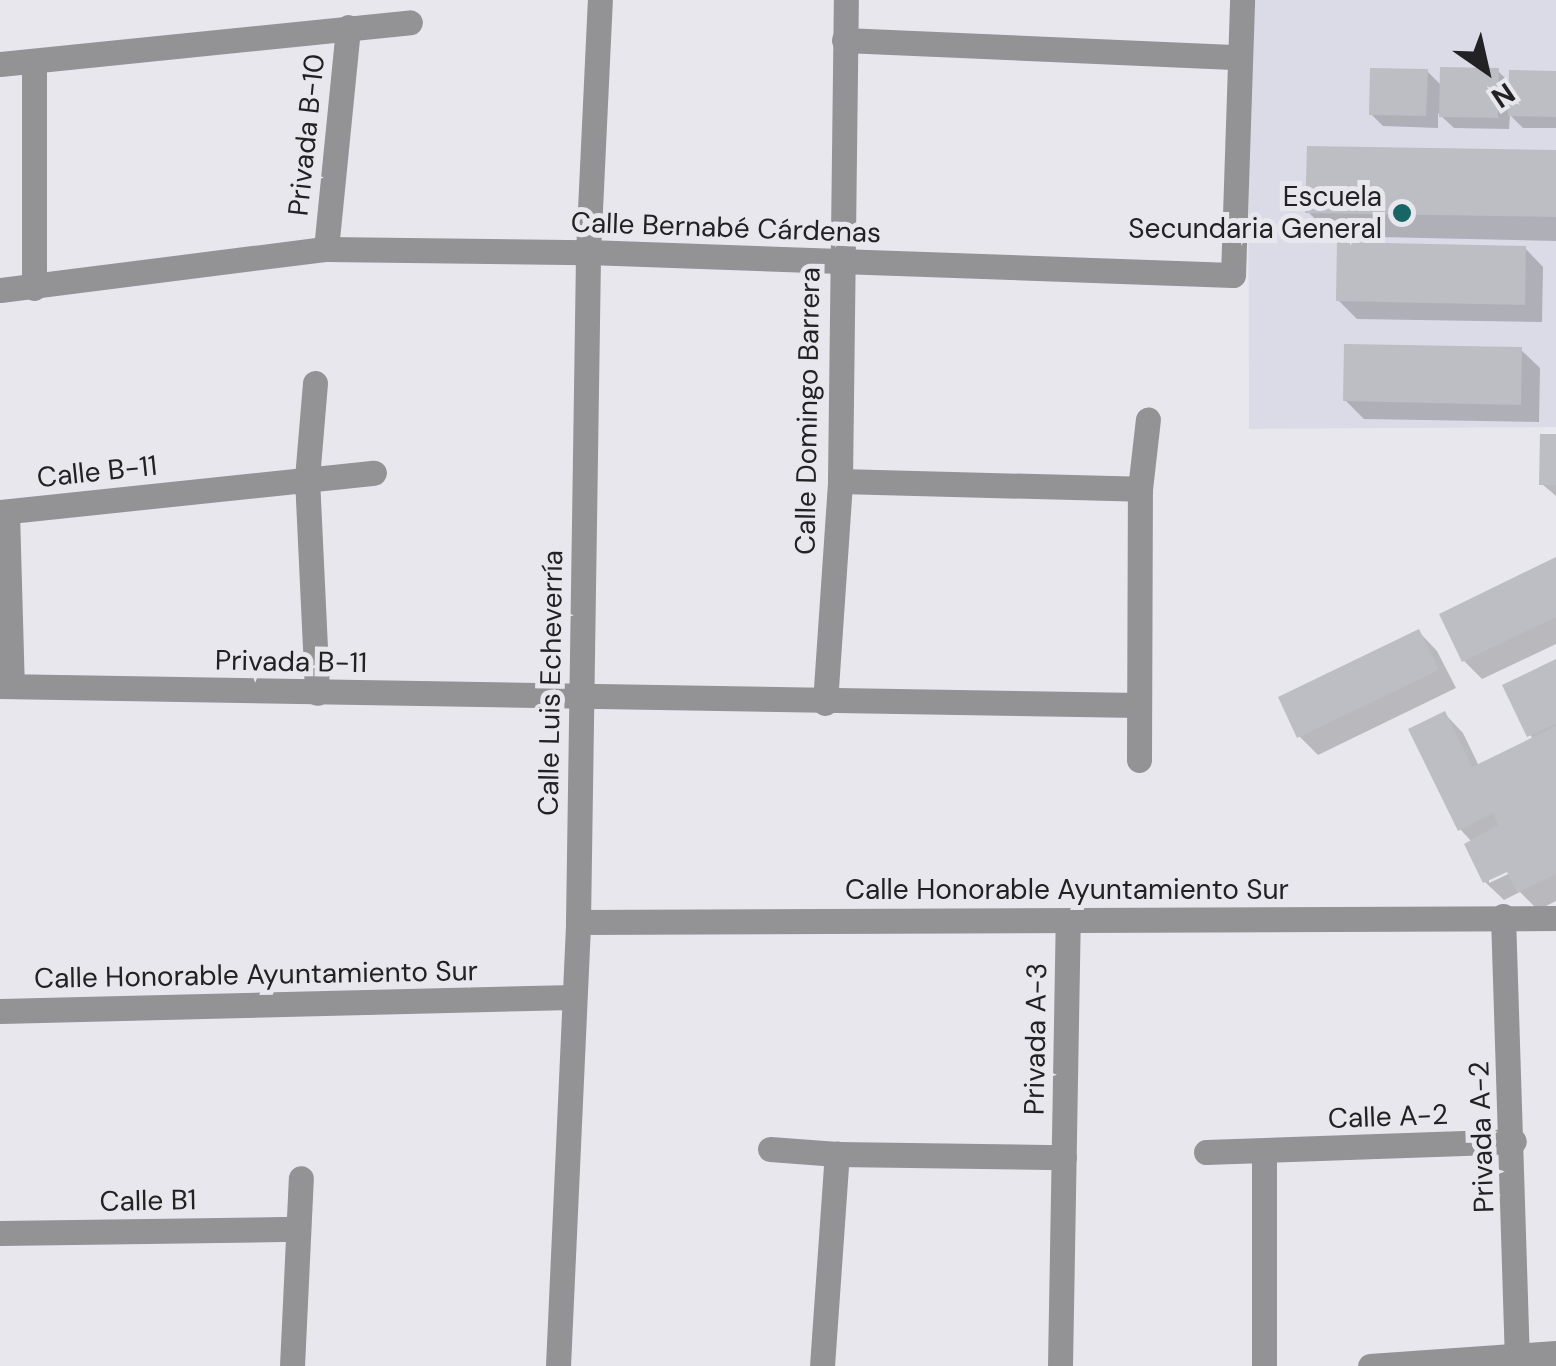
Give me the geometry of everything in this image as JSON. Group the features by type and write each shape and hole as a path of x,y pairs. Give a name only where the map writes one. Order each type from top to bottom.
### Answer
{"street":[{"name":"Calle Luis Echeverría","path":"558,1366 578,922 588,252 600,0"},
{"name":"Calle Domingo Barrera","path":"826,703 840,481 846,0"},
{"path":"844,40 1240,57 1242,0"},
{"name":"Privada B-10","path":"0,64 410,22"},
{"name":"Privada B-10","path":"326,249 348,27"},
{"name":"Calle Bernabé Cárdenas","path":"0,290 326,249 588,252 1233,276 1240,57"},
{"path":"34,62 34,288"},
{"path":"314,383 307,478 317,693"},
{"path":"1139,760 1140,489 1148,419"},
{"path":"307,478 374,473"},
{"name":"Calle B-11","path":"6,686 4,512 307,478"},
{"path":"840,481 1140,489"},
{"name":"Privada B-11","path":"6,686 580,696"},
{"path":"580,696 826,703 1139,705"},
{"name":"Privada A-2","path":"1503,916 1514,1141 1518,1356"},
{"name":"Calle Honorable Ayuntamiento Sur","path":"578,922 1556,918"},
{"name":"Privada A-3","path":"1060,1366 1068,922"},
{"name":"Calle Honorable Ayuntamiento Sur","path":"0,1011 573,998"},
{"name":"Calle A-2","path":"1206,1152 1514,1141"},
{"path":"770,1149 837,1154 1064,1157"},
{"path":"1264,1152 1264,1366"},
{"path":"822,1366 837,1154"},
{"path":"292,1366 302,1178"},
{"name":"Calle B1","path":"0,1233 298,1228"},
{"path":"1370,1366 1556,1352"}],"shaded area":[{"name":"Escuela Secundaria General","path":"1248,0 1556,0 1556,427 1249,429"}],"building":[{"path":"1440,67 1499,68 1498,118 1439,117"},
{"path":"1370,68 1428,69 1426,116 1369,115"},
{"path":"1509,70 1556,71 1556,117 1508,116"},
{"path":"1307,146 1556,150 1556,217 1305,213"},
{"path":"1337,242 1526,246 1525,305 1336,301"},
{"path":"1344,344 1522,347 1521,405 1343,401"},
{"path":"1540,434 1556,434 1556,485 1539,485"},
{"path":"1556,557 1556,617 1462,662 1439,614"},
{"path":"1419,629 1439,670 1297,738 1278,697"},
{"path":"1556,659 1556,724 1527,737 1502,685"},
{"path":"1445,711 1472,767 1556,726 1556,874 1517,893 1507,872 1483,883 1464,844 1498,825 1493,813 1458,831 1408,729"}],"place":[{"name":"Escuela Secundaria General","path":"1402,213"}]}
